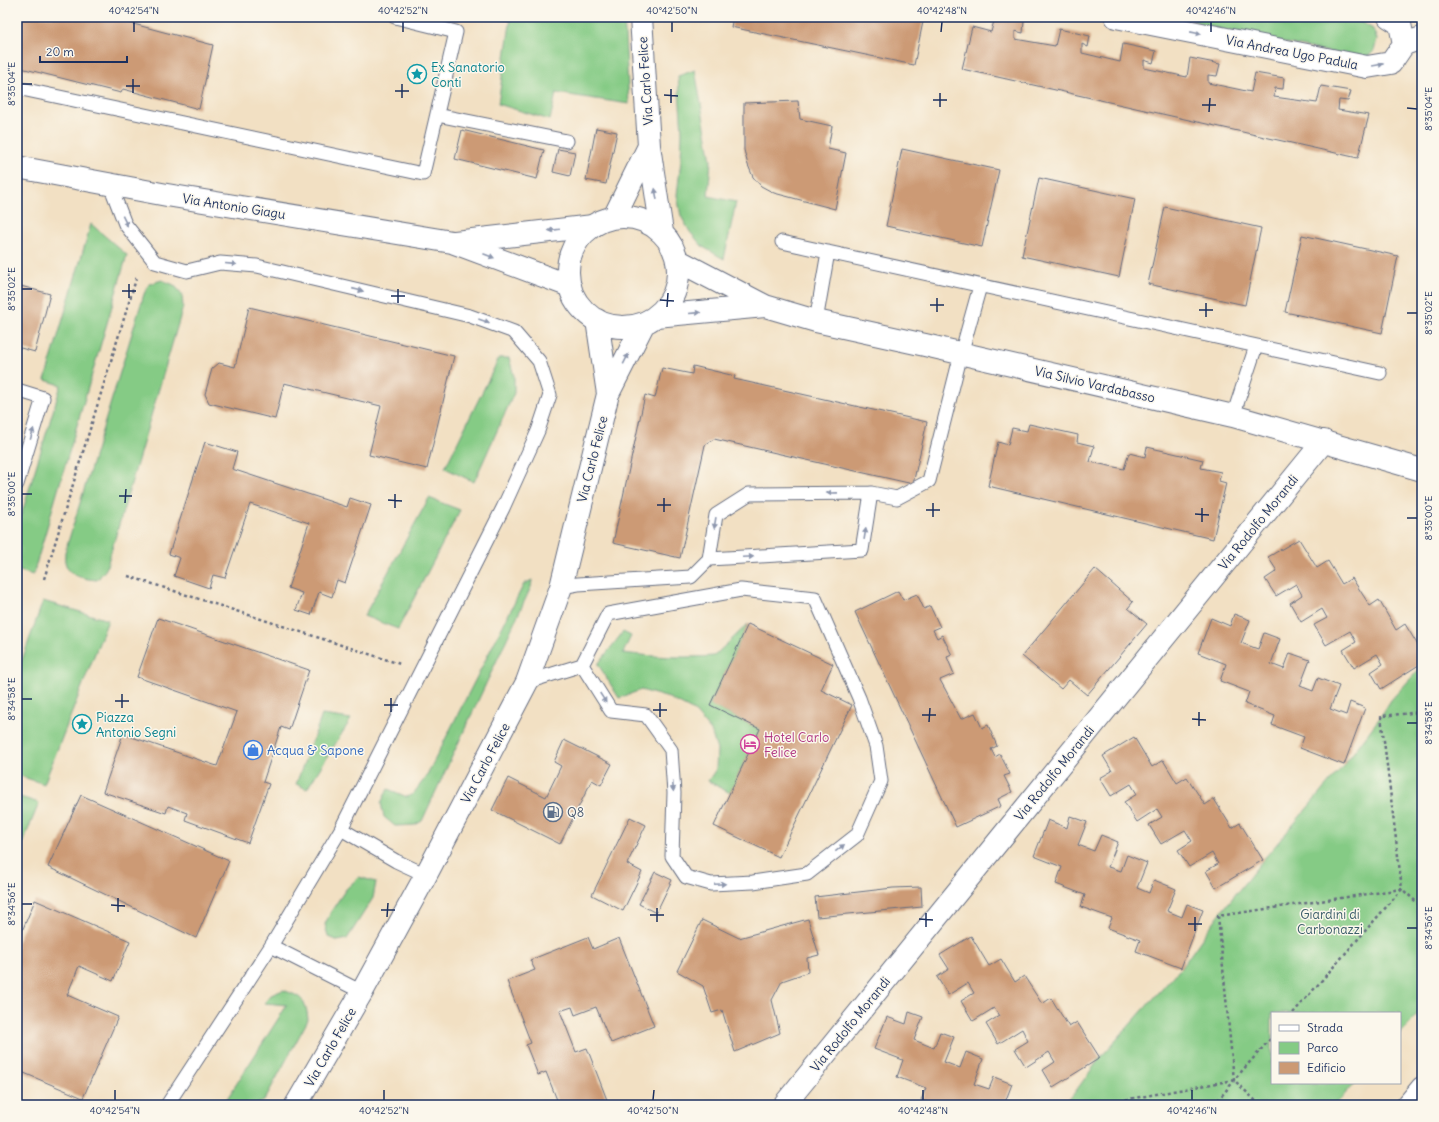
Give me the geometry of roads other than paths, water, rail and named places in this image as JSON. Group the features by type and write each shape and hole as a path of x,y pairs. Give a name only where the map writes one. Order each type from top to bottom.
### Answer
{"main road":[{"name":"Via Carlo Felice","path":"641,17 649,146 662,232"},
{"name":"Via Andrea Ugo Padula","path":"1116,17 1172,23 1366,67 1391,63 1413,41 1400,24 1389,17"},
{"name":"Via Carlo Felice","path":"614,217 649,146"},
{"name":"Via Antonio Giagu","path":"17,167 110,185 452,242 570,286"},
{"path":"614,217 632,217 648,222 662,232 672,245 677,260 678,276 675,291 668,305 650,319 628,327 612,326 597,320 585,311 576,300 570,286 569,269 572,253 580,237 603,220 614,217"},
{"name":"Via Antonio Giagu","path":"452,242 593,226"},
{"name":"Via Silvio Vardabasso","path":"677,260 765,306 816,321 1233,416 1422,470"},
{"name":"Via Silvio Vardabasso","path":"650,319 765,306"},
{"name":"Via Carlo Felice","path":"296,1105 362,992 426,875 527,682 561,586 608,394 650,319"},
{"name":"Via Carlo Felice","path":"597,320 608,394"},
{"name":"Via Rodolfo Morandi","path":"784,1105 1324,441"},
{"path":"1408,1105 1422,1088"}],"lane":[{"path":"17,88 423,174 456,32 394,17"},
{"path":"436,114 567,141"},
{"path":"110,185 125,224 155,262 187,271 220,263 257,266 470,316 514,332 539,361 550,395 538,431 503,508 341,829 271,946 167,1105"},
{"path":"782,242 1380,373"},
{"path":"816,321 828,252"},
{"path":"561,586 691,577 709,559 716,516 749,494 871,493 897,498 929,481 980,286"},
{"path":"1233,416 1256,346"},
{"path":"17,390 43,398 17,484"},
{"path":"709,559 862,550 871,493"},
{"path":"527,682 582,665 608,614 741,590 815,598 859,698 876,746 881,781 857,835 807,874 753,882 710,884 686,878 672,856 674,793 671,750 646,714 611,711 582,665"},
{"path":"341,829 396,861 426,875"},
{"path":"271,946 362,992"}],"place":[{"name":"Ex Sanatorio Conti","path":"417,74"},
{"name":"Piazza Antonio Segni","path":"82,724"},
{"name":"Hotel Carlo Felice","path":"750,744"},
{"name":"Acqua & Sapone","path":"253,750"},
{"name":"Q8","path":"553,812"}],"park label":[{"name":"Giardini di Carbonazzi","path":"1330,922"}]}
